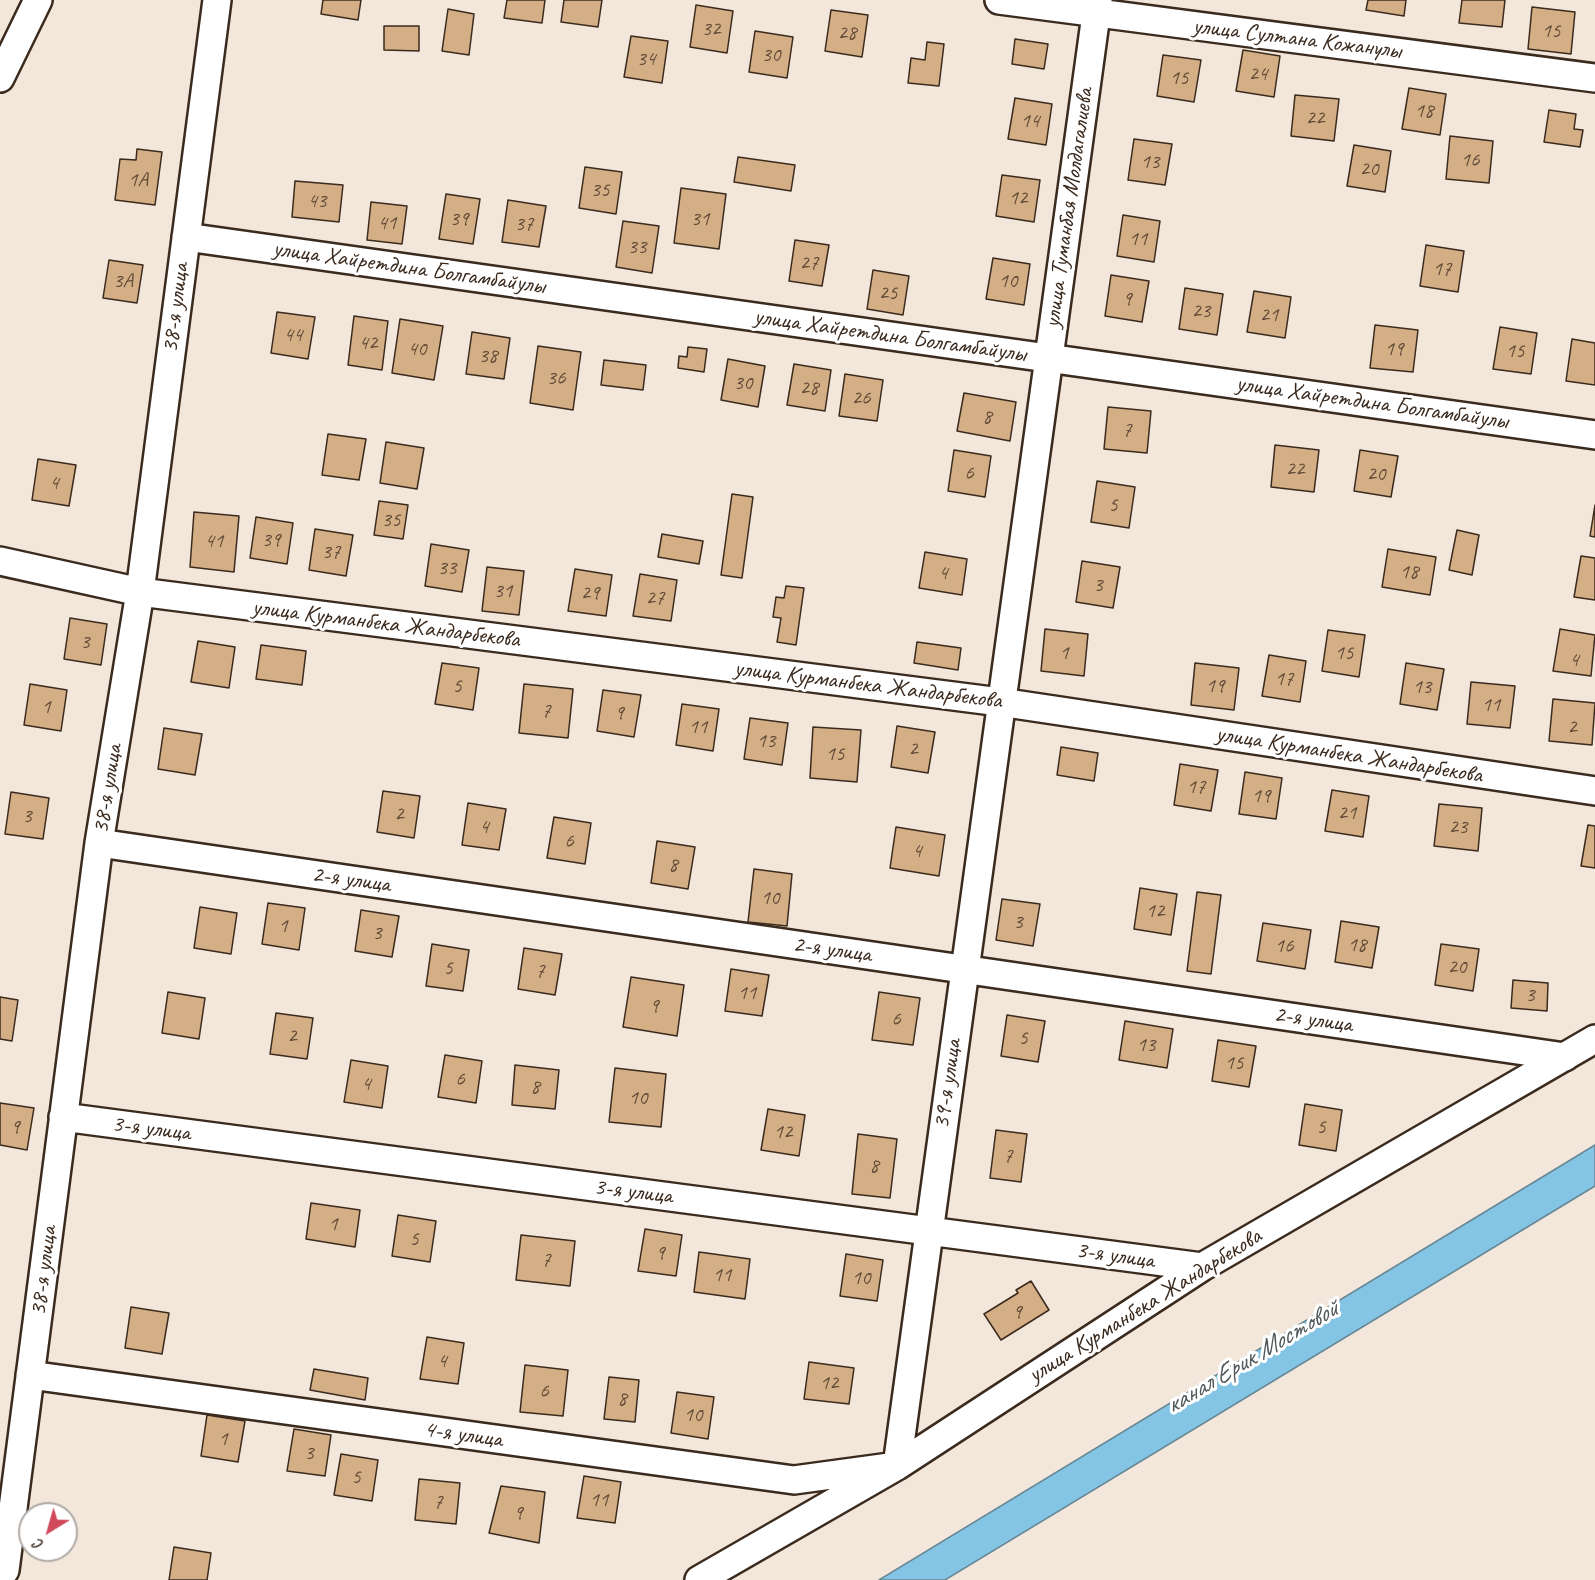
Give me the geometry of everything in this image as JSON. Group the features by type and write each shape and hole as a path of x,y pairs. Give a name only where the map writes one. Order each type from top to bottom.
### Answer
{"street":[{"path":"0,78 38,0"},
{"name":"38-я улица","path":"8,1574 30,1375 99,843 140,592 217,0"},
{"name":"улица Султана Кожанулы","path":"999,0 1097,6 1595,78"},
{"name":"улица Туманбая Молдагалиева","path":"1000,702 1097,6"},
{"name":"улица Хайретдина Болгамбайулы","path":"186,237 1595,435"},
{"name":"улица Курманбека Жандарбекова","path":"0,561 140,592 1000,702 1595,792"},
{"name":"39-я улица","path":"897,1466 1000,702"},
{"name":"2-я улица","path":"99,843 1565,1057"},
{"name":"улица Курманбека Жандарбекова","path":"699,1580 897,1466 1202,1267 1595,1038"},
{"name":"3-я улица","path":"63,1117 1202,1267"},
{"name":"4-я улица","path":"30,1375 794,1480 897,1466"}],"water":[{"name":"канал Ерик Мостовой","path":"1595,1145 1595,1186 945,1580 879,1580"}],"building":[{"path":"323,0 361,0 358,20 321,14"},
{"path":"507,0 545,0 542,23 504,18"},
{"path":"564,0 602,0 598,27 561,22"},
{"path":"1368,0 1406,0 1404,16 1366,10"},
{"path":"1462,0 1505,0 1502,27 1459,23"},
{"path":"696,5 733,11 727,53 690,47"},
{"path":"1532,7 1575,12 1571,54 1528,49"},
{"path":"448,9 474,14 469,55 442,51"},
{"path":"831,10 868,15 862,57 825,51"},
{"path":"384,26 419,26 419,51 384,50"},
{"path":"755,31 793,37 787,78 749,72"},
{"path":"631,36 668,41 662,83 624,77"},
{"path":"1015,39 1048,44 1044,69 1012,64"},
{"path":"927,42 944,44 939,86 908,83 911,58 925,60"},
{"path":"1243,50 1280,56 1274,97 1236,91"},
{"path":"1163,55 1201,60 1194,102 1157,96"},
{"path":"1409,88 1446,94 1440,135 1402,129"},
{"path":"1295,95 1339,99 1334,141 1291,136"},
{"path":"1015,98 1052,104 1046,145 1008,139"},
{"path":"1549,110 1576,114 1574,129 1583,130 1580,147 1544,142"},
{"path":"1450,136 1493,141 1489,183 1446,179"},
{"path":"1134,139 1172,144 1165,185 1128,180"},
{"path":"1354,145 1391,151 1385,192 1347,186"},
{"path":"137,149 162,152 155,205 115,200 120,159 136,160"},
{"path":"738,157 795,165 791,191 734,182"},
{"path":"585,167 622,172 616,214 579,208"},
{"path":"1002,175 1040,180 1034,222 996,216"},
{"path":"295,181 343,185 339,222 292,217"},
{"path":"681,188 726,194 719,249 674,243"},
{"path":"446,194 480,199 473,244 439,239"},
{"path":"508,200 546,206 539,247 502,242"},
{"path":"371,202 407,206 402,244 367,240"},
{"path":"1123,215 1160,221 1154,262 1117,256"},
{"path":"623,221 659,226 652,273 616,267"},
{"path":"795,240 829,245 822,286 789,281"},
{"path":"1426,245 1464,251 1458,292 1420,286"},
{"path":"993,258 1030,264 1024,305 986,299"},
{"path":"109,260 143,265 137,303 103,298"},
{"path":"873,270 909,276 903,315 867,309"},
{"path":"1111,275 1149,281 1142,322 1105,316"},
{"path":"1185,288 1223,294 1217,335 1179,329"},
{"path":"1254,291 1291,297 1285,338 1247,332"},
{"path":"277,312 315,317 308,359 271,353"},
{"path":"354,316 388,321 382,370 348,365"},
{"path":"400,319 443,326 434,380 392,373"},
{"path":"1375,325 1418,330 1413,372 1370,368"},
{"path":"1500,327 1537,333 1531,374 1493,369"},
{"path":"472,332 510,338 504,379 466,374"},
{"path":"1572,339 1595,343 1595,385 1566,381"},
{"path":"538,346 581,352 573,410 530,403"},
{"path":"688,347 707,349 704,372 678,368 679,356 687,357"},
{"path":"728,359 765,366 758,407 721,400"},
{"path":"604,360 646,365 643,390 601,385"},
{"path":"794,364 831,370 825,411 787,405"},
{"path":"845,374 883,380 877,421 839,416"},
{"path":"964,393 1016,402 1010,441 957,431"},
{"path":"1108,407 1151,411 1147,453 1104,449"},
{"path":"328,434 366,439 359,480 322,475"},
{"path":"386,442 424,448 417,489 380,483"},
{"path":"1275,445 1319,450 1314,492 1271,487"},
{"path":"954,450 991,456 985,497 948,491"},
{"path":"1360,450 1398,456 1391,497 1354,491"},
{"path":"38,459 76,465 69,506 32,500"},
{"path":"1097,481 1135,487 1129,528 1091,522"},
{"path":"732,494 753,497 742,578 721,575"},
{"path":"379,501 408,505 403,539 374,535"},
{"path":"1595,505 1595,537 1590,536"},
{"path":"194,512 239,516 234,572 190,567"},
{"path":"256,517 293,523 287,564 250,558"},
{"path":"315,529 353,535 346,576 309,570"},
{"path":"1457,530 1479,535 1472,575 1449,570"},
{"path":"662,534 703,541 699,564 658,557"},
{"path":"431,544 469,550 462,592 425,586"},
{"path":"1388,549 1436,557 1430,595 1382,587"},
{"path":"925,552 967,559 962,595 919,588"},
{"path":"1581,556 1595,558 1595,600 1574,597"},
{"path":"1082,561 1120,567 1113,608 1076,602"},
{"path":"487,567 524,571 519,615 482,611"},
{"path":"575,569 612,575 606,616 568,611"},
{"path":"640,574 677,580 671,621 633,616"},
{"path":"786,586 804,588 796,645 777,642 781,618 773,617 776,597 784,598"},
{"path":"70,618 107,624 101,665 64,659"},
{"path":"1045,629 1088,634 1084,676 1041,671"},
{"path":"1560,629 1595,635 1591,676 1553,671"},
{"path":"1328,630 1365,635 1359,677 1322,671"},
{"path":"198,641 235,647 229,688 191,682"},
{"path":"917,642 961,648 958,670 914,663"},
{"path":"261,645 306,651 302,685 256,679"},
{"path":"1269,655 1306,661 1300,702 1262,696"},
{"path":"442,663 479,668 473,710 435,704"},
{"path":"1195,663 1239,668 1234,710 1191,705"},
{"path":"1406,663 1444,669 1437,710 1400,704"},
{"path":"1471,682 1515,686 1510,728 1467,724"},
{"path":"30,684 67,690 61,731 24,725"},
{"path":"524,684 573,689 568,738 519,733"},
{"path":"603,690 641,695 634,737 597,731"},
{"path":"1553,699 1595,703 1592,745 1549,741"},
{"path":"682,704 719,709 713,751 676,745"},
{"path":"750,718 788,723 782,765 744,759"},
{"path":"897,726 935,732 928,773 891,767"},
{"path":"813,727 861,730 857,782 810,778"},
{"path":"164,728 202,734 195,775 158,769"},
{"path":"1061,747 1098,753 1094,781 1057,775"},
{"path":"1180,764 1218,770 1211,811 1174,805"},
{"path":"1245,772 1282,778 1276,819 1239,814"},
{"path":"1332,790 1369,796 1363,837 1325,831"},
{"path":"383,791 420,796 414,838 377,832"},
{"path":"11,792 49,798 43,839 5,834"},
{"path":"468,803 506,809 499,850 462,845"},
{"path":"1439,804 1482,808 1478,851 1434,846"},
{"path":"554,817 591,823 585,864 547,858"},
{"path":"1588,825 1595,826 1595,868 1581,866"},
{"path":"896,827 945,835 939,876 890,868"},
{"path":"657,841 695,847 688,889 651,883"},
{"path":"754,869 792,874 787,926 748,922"},
{"path":"1140,888 1177,894 1171,935 1134,929"},
{"path":"1197,892 1221,895 1211,974 1187,971"},
{"path":"1002,899 1040,904 1033,946 996,940"},
{"path":"268,903 305,908 299,950 262,944"},
{"path":"200,907 237,913 231,954 194,948"},
{"path":"361,910 399,916 392,957 355,951"},
{"path":"1341,921 1379,927 1372,968 1335,962"},
{"path":"1263,923 1311,930 1305,969 1257,961"},
{"path":"432,944 469,950 463,991 426,986"},
{"path":"1441,944 1479,949 1473,991 1435,985"},
{"path":"524,948 562,954 555,995 518,989"},
{"path":"731,969 769,975 762,1016 725,1011"},
{"path":"631,977 684,985 677,1036 623,1027"},
{"path":"1513,980 1548,983 1547,1011 1511,1008"},
{"path":"168,992 205,998 199,1039 162,1033"},
{"path":"879,992 920,998 913,1045 872,1040"},
{"path":"0,997 18,1000 12,1041 0,1039"},
{"path":"276,1013 313,1018 307,1059 270,1054"},
{"path":"1007,1015 1045,1021 1038,1062 1001,1056"},
{"path":"1125,1021 1173,1029 1167,1068 1119,1060"},
{"path":"1218,1040 1256,1046 1249,1087 1212,1081"},
{"path":"445,1055 482,1061 476,1103 438,1097"},
{"path":"351,1060 388,1066 382,1108 344,1102"},
{"path":"515,1065 559,1070 555,1109 512,1105"},
{"path":"615,1068 666,1074 661,1127 609,1122"},
{"path":"0,1103 34,1108 27,1150 0,1145"},
{"path":"1305,1104 1342,1110 1336,1151 1299,1145"},
{"path":"768,1109 805,1115 799,1156 761,1150"},
{"path":"996,1130 1027,1134 1021,1182 990,1178"},
{"path":"858,1134 897,1139 890,1198 852,1194"},
{"path":"311,1203 360,1210 355,1247 306,1239"},
{"path":"398,1215 436,1221 430,1262 392,1256"},
{"path":"645,1229 682,1235 676,1276 638,1271"},
{"path":"521,1235 575,1241 570,1286 516,1280"},
{"path":"699,1252 750,1259 745,1299 694,1292"},
{"path":"846,1254 883,1260 877,1301 840,1296"},
{"path":"1031,1281 1049,1310 1001,1340 984,1314 1018,1293 1016,1290"},
{"path":"131,1307 169,1313 162,1354 125,1348"},
{"path":"427,1337 464,1343 458,1384 420,1379"},
{"path":"809,1362 854,1368 849,1404 804,1399"},
{"path":"525,1365 568,1370 563,1416 520,1412"},
{"path":"314,1369 368,1378 365,1400 310,1390"},
{"path":"609,1377 639,1380 635,1422 604,1419"},
{"path":"677,1392 714,1397 708,1439 671,1433"},
{"path":"207,1415 245,1421 238,1462 201,1456"},
{"path":"294,1429 331,1435 325,1476 287,1471"},
{"path":"341,1454 378,1460 372,1501 334,1495"},
{"path":"584,1476 621,1482 615,1523 577,1518"},
{"path":"419,1479 460,1483 456,1524 415,1520"},
{"path":"501,1486 545,1492 539,1543 489,1533"},
{"path":"174,1547 211,1553 207,1580 169,1580"}]}
